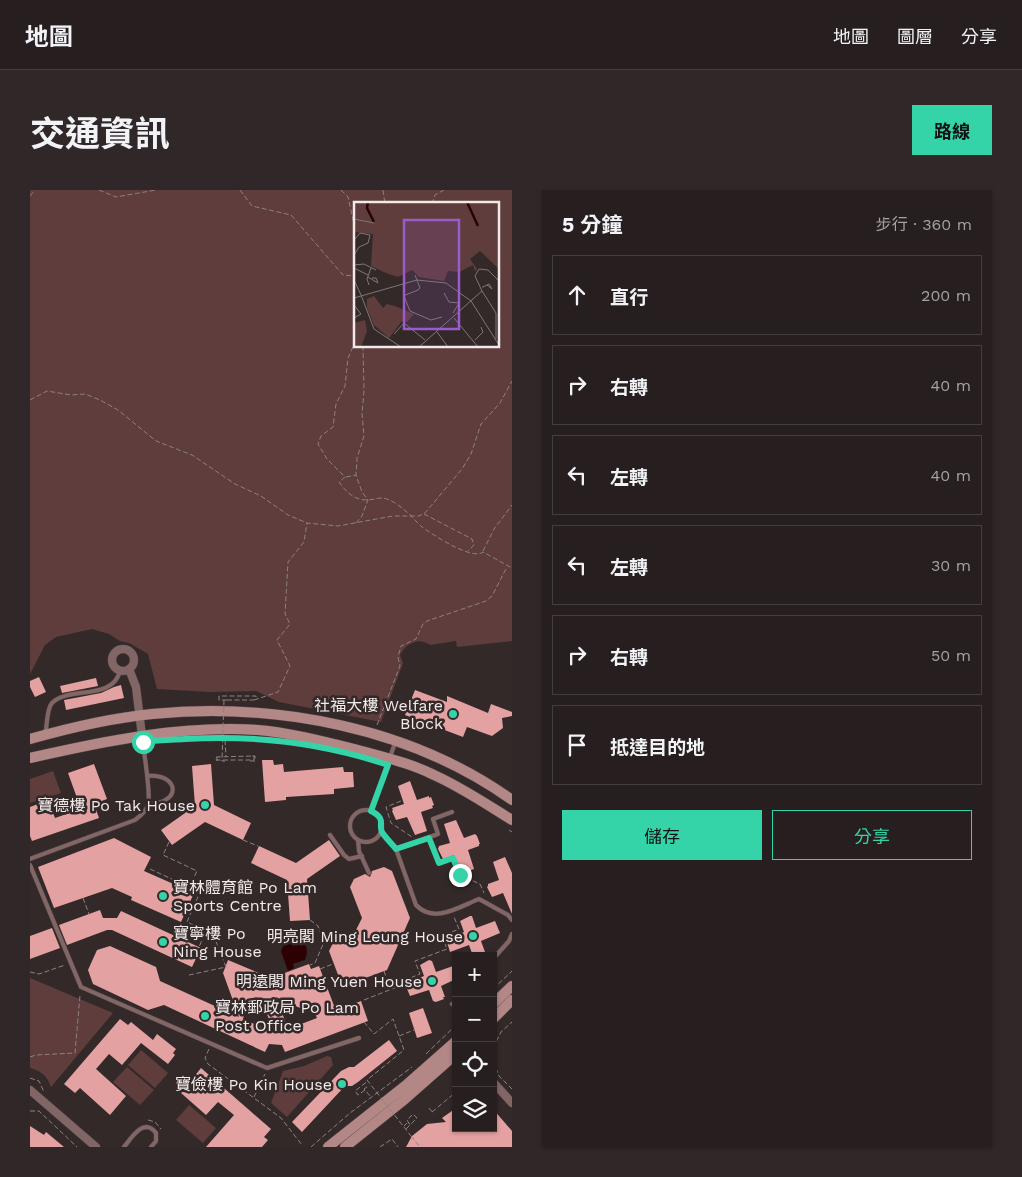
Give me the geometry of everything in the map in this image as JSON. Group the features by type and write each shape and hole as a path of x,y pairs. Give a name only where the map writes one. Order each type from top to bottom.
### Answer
{"main road":[{"path":"30,739 140,715 198,711 261,713 344,726 395,741 430,754 461,769 512,800"},
{"path":"30,758 142,736 199,730 258,730 304,736 390,759 433,774 472,795 510,824"},
{"path":"497,1000 512,986"},
{"path":"497,1018 512,1000"},
{"path":"324,1143 405,1086 452,1046"},
{"path":"345,1147 405,1099 452,1058"}],"street":[{"path":"128,651 133,657 133,664 129,669 120,670 114,667 112,660 116,652 128,651"},
{"path":"129,669 136,687 142,736"},
{"path":"497,1085 512,1103"},
{"path":"30,1090 93,1146"}],"lane":[{"path":"44,736 49,710 53,702 61,698 110,686 117,680 120,670"},
{"path":"30,859 135,820 143,814 148,804 142,736"},
{"path":"371,811 395,741"},
{"path":"147,776 166,778 172,785 172,794 167,802 148,804"},
{"path":"382,832 372,841 363,842 358,840 352,833 351,822 361,812 371,811 381,820 382,832 396,849 416,905 425,913 437,915 479,899 508,915 512,920"},
{"path":"396,849 438,834 433,819 452,812"},
{"path":"330,835 344,856 349,859 362,856"},
{"path":"358,840 358,845 369,873"},
{"path":"30,864 81,987 267,1068 359,1038"},
{"path":"497,954 509,941 512,934"},
{"path":"124,1147 139,1129 144,1127 152,1129 156,1133 156,1142 151,1147"}],"path":[{"path":"30,196 35,190"},
{"path":"99,190 116,197 156,190"},
{"path":"240,190 252,206 292,215 342,275 354,276"},
{"path":"341,190 348,197 354,224"},
{"path":"433,202 435,195 444,190"},
{"path":"345,477 327,459 318,444 321,436 333,427 336,404 345,386 348,358 354,344"},
{"path":"363,348 362,414 364,436 357,458 356,475 362,492 368,500"},
{"path":"30,400 48,391 72,395 84,394 100,400 118,410 156,441 192,455 235,484 262,496 288,516 307,523 327,526 356,524 393,516 419,516 423,514 462,469 471,454 481,424 500,403 512,381"},
{"path":"356,475 345,477 339,482 354,498 368,500 382,498 390,500 411,516 420,526 451,545 474,555 483,552 494,529 512,505"},
{"path":"356,524 362,516 368,500"},
{"path":"423,514 472,539 474,545 467,552"},
{"path":"256,700 256,696 219,696 219,700 256,700 278,692 290,666 277,640 290,624 285,614 288,562 304,542 307,523"},
{"path":"483,552 512,568"},
{"path":"376,728 400,666 398,657 401,646 416,639 423,624 427,621 486,601 492,596 508,566"},
{"path":"230,696 230,702 233,702"},
{"path":"224,700 224,758"},
{"path":"219,738 225,739 224,758"},
{"path":"245,740 269,741"},
{"path":"224,758 216,757 216,760 224,758 255,756 255,761 224,758"},
{"path":"401,801 386,806 391,823 414,838"},
{"path":"510,824 512,832"},
{"path":"429,838 439,863 453,858 460,875 480,884 484,894 481,900"},
{"path":"243,840 258,846"},
{"path":"169,842 163,856 198,871 190,887"},
{"path":"150,869 200,892 187,922 213,934 226,967 189,975"},
{"path":"83,898 89,914"},
{"path":"364,1000 391,990 403,981 420,974 415,962 447,949 442,936 459,929 454,916"},
{"path":"310,920 318,926 324,942 315,963 310,965"},
{"path":"198,947 206,931"},
{"path":"30,972 39,974 71,963"},
{"path":"320,969 333,964"},
{"path":"384,971 391,990"},
{"path":"497,985 512,971"},
{"path":"30,1057 75,1053 81,987"},
{"path":"364,1022 374,1034 393,1019 404,1050 355,1092 358,1095 365,1088 371,1097"},
{"path":"496,1042 501,1032 512,1022"},
{"path":"424,1056 452,1029"},
{"path":"399,1036 414,1030"},
{"path":"206,1055 205,1058 208,1064 281,1118 302,1145"},
{"path":"311,1147 315,1144 324,1143 350,1113 411,1067"},
{"path":"254,1097 267,1068"},
{"path":"497,1070 512,1089"},
{"path":"368,1081 420,1147"},
{"path":"429,1108 433,1113 452,1096"},
{"path":"30,1110 38,1111 78,1147"},
{"path":"404,1126 413,1114 417,1118 406,1129"},
{"path":"407,1121 410,1124"},
{"path":"380,1147 392,1139 398,1147"}],"shaded area":[{"path":"30,190 512,190 512,641 457,647 456,641 430,645 417,641 409,644 400,655 403,663 381,722 279,702 256,691 210,692 157,689 148,654 109,634 92,629 56,637 45,645 30,674"},
{"path":"53,771 61,793 30,803 30,779"},
{"path":"294,938 304,943 307,952 305,960 293,964 294,968 288,971 281,951 285,942"},
{"path":"30,978 113,1013 51,1087 43,1074 30,1068"},
{"path":"141,1050 168,1073 155,1088 128,1065"},
{"path":"327,1056 331,1057 333,1065 287,1117 271,1103 283,1071 304,1066"},
{"path":"127,1067 154,1090 140,1105 113,1082"},
{"path":"189,1105 216,1128 203,1143 176,1120"}],"building":[{"path":"39,677 46,692 35,697 30,687 30,681"},
{"path":"96,678 98,686 62,693 60,686"},
{"path":"121,685 124,698 66,710 64,700 101,693"},
{"name":"社福大樓 Welfare Block","path":"415,690 447,702 447,696 488,713 491,704 512,712 512,716 502,718 503,728 492,736 467,727 463,737 405,715"},
{"path":"262,760 273,760 274,765 283,764 284,772 343,767 344,772 353,772 354,787 334,789 334,794 286,797 286,800 265,802"},
{"path":"94,764 107,799 94,804 99,818 32,841 30,836 30,807 48,800 55,818 81,809 68,773"},
{"name":"寶德樓 Po Tak House","path":"211,764 214,805 251,823 243,840 205,822 172,845 161,830 195,806 192,766"},
{"path":"410,781 417,800 429,796 434,805 432,806 433,808 421,812 427,831 415,835 407,817 396,820 392,811 392,808 404,804 398,786"},
{"path":"456,820 464,838 475,834 480,844 468,850 474,869 461,874 454,855 443,859 438,849 439,846 450,843 444,824"},
{"path":"114,838 151,857 144,871 194,893 181,922 131,900 132,897 112,888 54,908 38,867"},
{"path":"329,840 340,856 307,879 310,920 290,921 287,880 251,863 259,846 296,863"},
{"path":"505,857 512,873 512,914 503,893 492,897 487,887 488,884 499,880 493,862"},
{"path":"384,867 392,871 410,918 387,970 349,984 340,980 329,951 333,943 354,934 362,918 350,887 354,879 365,874 370,877 372,871"},
{"name":"寶寧樓 Po Ning House","path":"100,910 103,918 117,918 121,911 201,948 192,967 112,930 107,930 67,945 59,925"},
{"name":"明亮閣 Ming Leung House","path":"472,916 476,928 495,921 500,933 481,941 485,952 472,952 469,945 450,952 446,939 464,932 460,921"},
{"path":"52,928 60,948 30,959 30,936"},
{"path":"110,946 156,967 160,981 239,1017 223,973 228,960 271,978 309,964 311,969 319,966 336,1011 361,1001 368,1021 285,1052 282,1045 269,1044 265,1052 164,1005 148,1010 93,984 88,970 97,950","holes":["276,997 300,1008 303,1002 312,1007 317,1018 288,1029","263,1003 274,1033 243,1019 246,1009"]},
{"name":"明遠閣 Ming Yuen House","path":"429,960 432,961 436,972 452,966 452,981 441,986 444,999 436,1002 433,1001 429,990 410,996 405,984 424,976 420,965"},
{"path":"423,1008 432,1033 417,1038 409,1013"},
{"path":"120,1019 128,1025 131,1022 153,1040 157,1034 176,1049 173,1053 175,1055 168,1064 141,1043 122,1065 109,1054 96,1069 126,1096 110,1115 80,1088 75,1093 64,1084"},
{"name":"寶儉樓 Po Kin House","path":"389,1040 397,1051 358,1082 352,1086 345,1086 302,1132 292,1122 341,1071 354,1067"},
{"path":"201,1068 271,1129 264,1137 268,1140 262,1147 206,1147 234,1115 218,1102 206,1115 181,1093"},
{"path":"452,1111 452,1132 497,1132 497,1114 512,1131 512,1147 406,1147 412,1136 427,1124 446,1122 442,1118"},
{"path":"30,1126 44,1135 46,1132 64,1147 30,1147"}],"place":[{"name":"社福大樓 Welfare Block","path":"453,714"},
{"name":"寶德樓 Po Tak House","path":"205,805"},
{"name":"寶林體育館 Po Lam Sports Centre","path":"163,896"},
{"name":"明亮閣 Ming Leung House","path":"473,936"},
{"name":"寶寧樓 Po Ning House","path":"163,942"},
{"name":"明遠閣 Ming Yuen House","path":"432,981"},
{"name":"寶林郵政局 Po Lam Post Office","path":"205,1016"},
{"name":"寶儉樓 Po Kin House","path":"342,1084"}],"route":[{"path":"143,742 204,738 269,741 339,752 388,765 371,811 379,816 382,832 396,849 429,838 439,863 453,858 460,875"}]}
